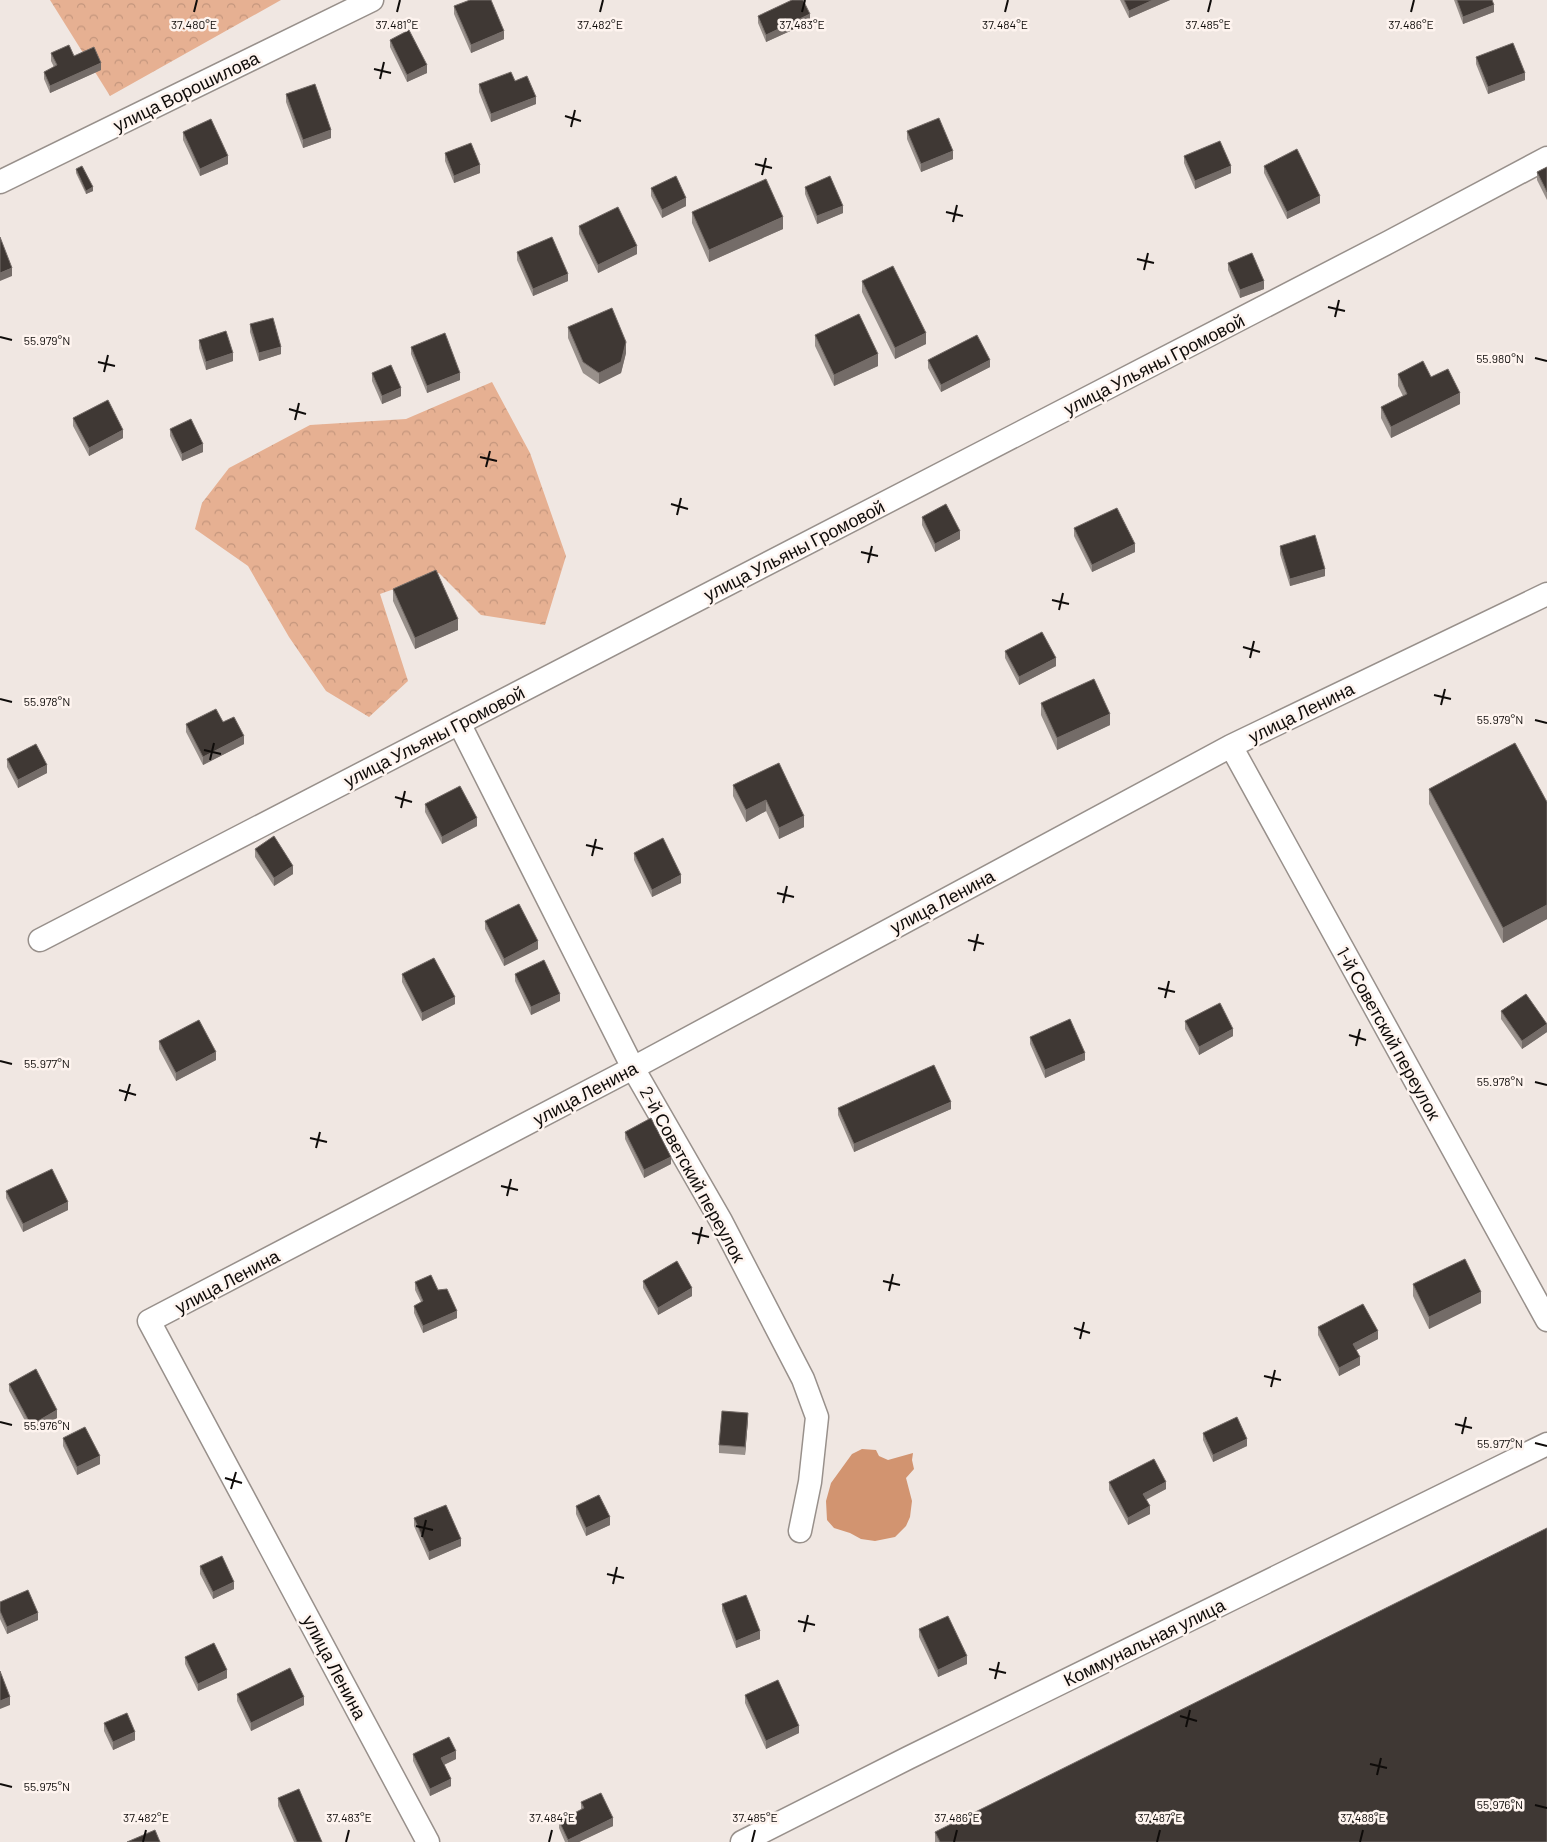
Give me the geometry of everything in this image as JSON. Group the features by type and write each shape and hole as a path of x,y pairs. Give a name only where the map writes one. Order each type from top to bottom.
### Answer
{"street":[{"name":"улица Ворошилова","path":"0,182 372,0"},
{"name":"улица Ульяны Громовой","path":"40,940 1389,242 1547,158"},
{"name":"улица Ленина","path":"428,1842 149,1321 633,1068 1231,746 1547,594"},
{"name":"2-й Советский переулок","path":"459,723 633,1068 721,1221 804,1379 818,1417 810,1482 800,1531"},
{"name":"1-й Советский переулок","path":"1231,746 1547,1320"},
{"name":"Коммунальная улица","path":"742,1842 908,1758 1547,1444"}],"green space":[{"path":"50,0 281,0 110,96"},
{"path":"492,382 530,453 566,556 545,625 481,615 439,573 380,594 408,681 369,717 326,691 289,637 248,566 195,529 202,503 229,468 310,425 406,419"}],"shaded area":[{"path":"862,1449 876,1450 879,1456 888,1460 913,1453 914,1469 906,1478 912,1501 910,1517 906,1526 895,1537 875,1541 861,1539 834,1528 827,1520 826,1501 831,1483 852,1454"}],"building":[{"path":"470,0 491,0 504,31 471,45 454,6"},
{"path":"792,0 803,0 810,14 766,35 758,16"},
{"path":"1124,0 1153,0 1129,11"},
{"path":"1457,0 1492,0 1494,5 1463,17"},
{"path":"409,30 427,65 407,75 390,40"},
{"path":"1513,43 1525,73 1488,87 1476,57"},
{"path":"69,45 74,56 94,47 101,63 50,86 44,72 57,65 51,53"},
{"path":"511,72 515,81 527,76 536,97 491,114 479,84"},
{"path":"315,84 331,130 303,140 286,94"},
{"path":"939,118 953,151 921,164 907,131"},
{"path":"211,119 228,156 200,169 183,132"},
{"path":"1220,141 1231,166 1195,181 1184,156"},
{"path":"471,143 480,165 454,176 445,153"},
{"path":"1297,149 1320,196 1287,212 1264,166"},
{"path":"82,166 93,187 86,191 76,169"},
{"path":"1547,167 1547,192 1537,172"},
{"path":"676,176 686,198 662,210 651,188"},
{"path":"830,176 843,206 817,216 805,187"},
{"path":"766,179 783,217 709,250 692,212"},
{"path":"618,207 637,246 598,265 579,226"},
{"path":"0,237 12,268 0,273"},
{"path":"552,237 568,274 533,289 517,252"},
{"path":"1252,253 1264,281 1240,290 1228,263"},
{"path":"893,266 926,333 895,348 862,281"},
{"path":"612,308 626,342 621,362 599,373 583,362 568,327"},
{"path":"859,314 878,354 834,375 815,335"},
{"path":"273,318 281,347 259,353 250,324"},
{"path":"226,331 233,353 206,362 199,340"},
{"path":"445,333 460,373 427,386 411,347"},
{"path":"977,335 990,360 941,385 928,360"},
{"path":"1423,361 1431,377 1448,369 1460,393 1391,427 1381,407 1407,394 1398,374"},
{"path":"391,365 401,388 382,396 372,373"},
{"path":"108,400 123,430 89,448 73,418"},
{"path":"191,419 203,444 182,454 170,429"},
{"path":"946,504 960,531 935,544 922,517"},
{"path":"1117,508 1135,544 1092,565 1074,528"},
{"path":"1315,535 1325,569 1290,579 1280,546"},
{"path":"436,570 458,619 415,638 393,589"},
{"path":"1042,632 1056,658 1019,677 1005,651"},
{"path":"1094,679 1110,714 1057,738 1041,703"},
{"path":"216,709 223,722 234,717 244,736 203,757 186,724"},
{"path":"1515,743 1547,802 1547,905 1503,928 1429,789"},
{"path":"36,744 47,765 18,780 7,759"},
{"path":"779,763 804,816 779,828 766,800 746,810 733,785"},
{"path":"460,786 477,818 442,837 425,804"},
{"path":"274,836 293,866 274,878 255,849"},
{"path":"663,838 681,875 652,890 634,853"},
{"path":"519,904 538,941 504,959 485,921"},
{"path":"434,958 455,997 422,1013 402,974"},
{"path":"544,960 560,994 531,1007 515,974"},
{"path":"1526,994 1547,1024 1522,1041 1501,1011"},
{"path":"1220,1003 1233,1029 1199,1047 1185,1021"},
{"path":"1070,1019 1085,1053 1045,1070 1030,1037"},
{"path":"199,1020 216,1052 176,1073 159,1041"},
{"path":"934,1065 951,1102 854,1144 838,1108"},
{"path":"651,1118 671,1157 644,1170 625,1132"},
{"path":"52,1169 68,1202 23,1224 6,1191"},
{"path":"1465,1259 1481,1292 1429,1317 1413,1284"},
{"path":"677,1261 692,1288 658,1308 643,1281"},
{"path":"431,1275 438,1290 447,1289 457,1311 423,1326 414,1306 423,1301 415,1282"},
{"path":"1363,1304 1378,1331 1353,1344 1360,1357 1339,1368 1318,1327"},
{"path":"36,1369 57,1410 31,1425 9,1384"},
{"path":"722,1411 748,1413 745,1447 719,1445"},
{"path":"1237,1417 1247,1439 1213,1455 1203,1433"},
{"path":"85,1427 100,1456 77,1467 63,1438"},
{"path":"1154,1459 1166,1482 1143,1494 1150,1506 1128,1518 1109,1482"},
{"path":"599,1495 610,1517 586,1528 576,1506"},
{"path":"446,1505 461,1539 429,1552 414,1518"},
{"path":"1547,1528 1547,1842 940,1842 935,1832"},
{"path":"222,1556 234,1582 213,1592 200,1566"},
{"path":"28,1590 38,1613 7,1627 0,1611 0,1602"},
{"path":"746,1595 760,1631 736,1641 722,1604"},
{"path":"948,1616 967,1656 938,1670 919,1629"},
{"path":"214,1643 227,1670 198,1684 185,1657"},
{"path":"290,1668 304,1697 251,1723 237,1694"},
{"path":"0,1671 10,1697 0,1701"},
{"path":"778,1680 799,1726 766,1741 745,1695"},
{"path":"127,1713 135,1732 113,1742 104,1723"},
{"path":"449,1737 456,1751 441,1758 451,1779 430,1789 413,1754"},
{"path":"299,1789 322,1842 297,1842 278,1798"},
{"path":"601,1793 613,1818 568,1840 559,1821 584,1808 581,1802"},
{"path":"155,1830 160,1842 127,1842"}]}
